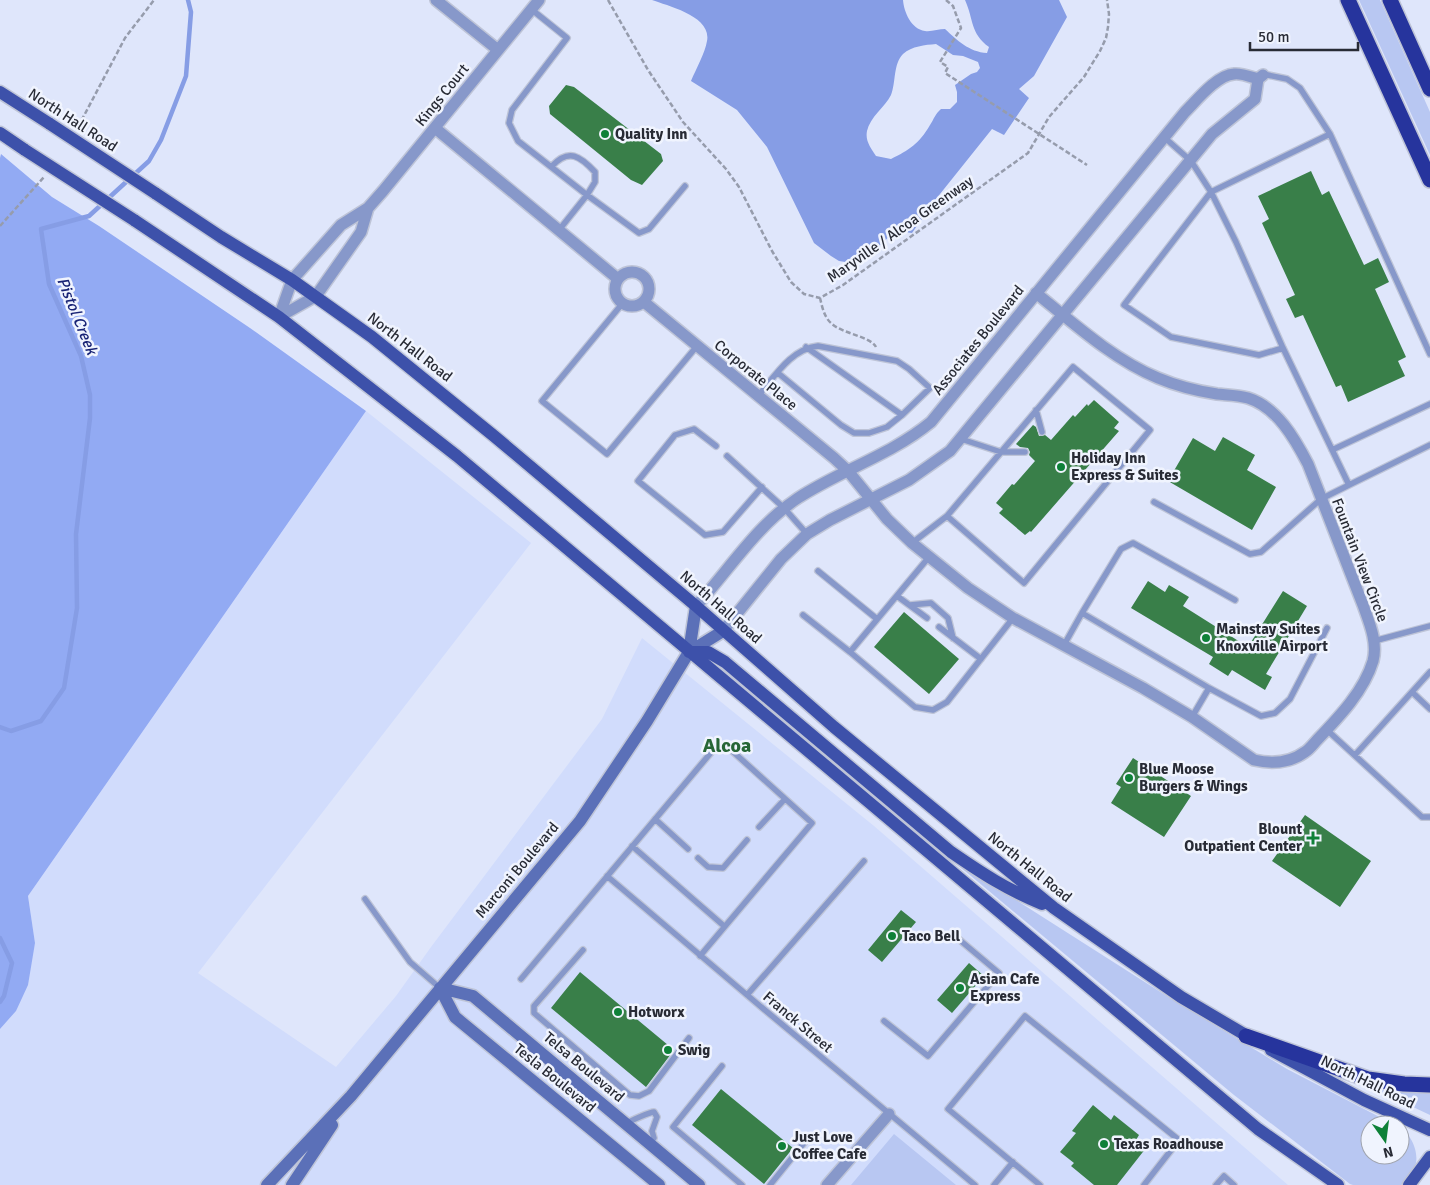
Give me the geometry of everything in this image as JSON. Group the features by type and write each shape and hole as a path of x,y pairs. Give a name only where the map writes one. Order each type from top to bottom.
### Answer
{"highway":[{"path":"1348,0 1430,180"},
{"path":"1390,0 1430,89"},
{"path":"1246,1036 1368,1079 1404,1084 1430,1085"}],"main road":[{"name":"North Hall Road","path":"0,92 292,280 372,337 494,436 696,606 834,727 1054,908 1181,997 1246,1036 1364,1100 1430,1130"},
{"path":"0,133 279,316 457,456 1251,1122 1338,1185"},
{"name":"Marconi Boulevard","path":"267,1185 352,1096 580,820 647,721 689,652 696,606"},
{"name":"Marconi Boulevard","path":"689,652 723,631"},
{"path":"689,652 708,652 725,662 951,852 990,879 1013,892 1054,908"},
{"name":"Telsa Boulevard","path":"440,988 473,996 699,1185"},
{"name":"Tesla Boulevard","path":"440,988 455,1018 660,1185"},
{"name":"Marconi Boulevard","path":"292,1185 352,1096"},
{"path":"1409,1185 1430,1157"}],"street":[{"path":"436,0 498,50"},
{"name":"Kings Court","path":"279,316 292,280 341,225 368,208 535,4"},
{"name":"Associates Boulevard","path":"696,606 761,530 784,508 798,498 899,445 931,422 1185,112 1208,88 1226,76 1236,73 1261,76"},
{"path":"723,631 781,559 807,534 830,520 909,480 950,451 1212,134 1255,100 1261,76"},
{"path":"435,128 618,279"},
{"name":"Kings Court","path":"279,316 316,296 361,232 368,208"},
{"path":"632,272 643,275 647,280 650,291 644,302 633,307 622,304 615,295 615,284 622,275 632,272"},
{"name":"Fountain View Circle","path":"848,471 887,519 912,543 968,588 1013,618 1192,717 1254,760 1280,762 1306,752 1357,694 1373,659 1374,641 1371,626 1363,605 1308,464 1299,446 1271,411 1248,398 1185,388 1158,378 1129,363 1063,315 1036,292"},
{"name":"Corporate Place","path":"644,302 848,471"},
{"path":"827,1185 889,1114"}],"lane":[{"path":"535,4 567,38 512,110 509,123 518,140 587,195 640,233 650,229 686,186"},
{"path":"1261,76 1287,79 1300,88 1330,134 1430,354"},
{"path":"1283,348 1259,355 1171,337 1124,305 1211,192 1330,134"},
{"path":"1164,138 1190,161 1211,192 1348,485"},
{"path":"552,166 560,158 571,155 584,160 595,172 595,182 587,195 559,230"},
{"path":"622,304 542,401 607,454 697,346"},
{"path":"758,396 778,372 788,361 806,347 818,346 897,361 930,388 887,427 869,433 854,433 841,426 778,372"},
{"path":"806,347 902,415"},
{"path":"912,543 947,516 1074,367 1150,430 1024,583 947,516"},
{"path":"1332,450 1430,404"},
{"path":"1036,410 1042,432"},
{"path":"716,446 694,429 675,435 638,481 705,536 723,532 762,487"},
{"path":"961,439 1001,452 1025,452"},
{"path":"1154,502 1250,554 1261,552 1321,499 1430,445"},
{"path":"727,456 784,508 807,534"},
{"path":"1064,645 1121,549 1133,543 1235,600"},
{"path":"850,652 929,557"},
{"path":"818,571 877,619"},
{"path":"897,596 927,618"},
{"path":"910,605 931,604 948,618 954,638"},
{"path":"1082,613 1209,688 1261,716 1275,713 1290,698 1327,628"},
{"path":"804,615 915,707 933,710 947,702 1013,618"},
{"path":"1374,641 1430,626"},
{"path":"939,627 981,659"},
{"path":"1355,755 1430,672"},
{"path":"1192,717 1209,688"},
{"path":"1412,692 1430,709"},
{"path":"1327,730 1422,817 1430,817"},
{"path":"521,979 714,749 730,749 812,823 700,956"},
{"path":"759,827 785,799"},
{"path":"655,819 688,850"},
{"path":"698,858 708,867 723,868 747,840"},
{"path":"632,846 724,926"},
{"path":"747,996 864,861"},
{"name":"Franck Street","path":"606,876 975,1185"},
{"path":"364,899 410,962 440,988"},
{"path":"884,1021 928,1056 999,973 955,936"},
{"path":"582,950 534,1006 534,1013 630,1095 639,1096 649,1090 689,1038"},
{"path":"1040,1185 948,1109 1025,1016 1179,1140 1144,1185"},
{"path":"722,1066 673,1127 742,1185"},
{"path":"626,1124 631,1120 642,1117 648,1112 654,1112 656,1117 652,1131 654,1138 649,1143"},
{"path":"770,1185 808,1138"},
{"path":"994,1185 1013,1162"},
{"path":"1216,1185 1224,1176 1234,1185"}],"path":[{"path":"79,125 125,38 154,0"},
{"name":"Maryville / Alcoa Greenway","path":"608,0 648,70 683,122 726,169 739,187 772,251 791,282 804,294 820,298 843,285 1028,153 1049,117 1084,77 1100,51 1106,38 1108,27 1107,0"},
{"path":"946,0 953,6 961,28 940,62 948,67 944,73 1087,165"},
{"path":"820,298 823,310 831,324 874,343 876,357"}],"shaded area":[{"path":"652,0 903,0 909,19 920,30 945,29 969,48 987,53 989,47 975,31 965,0 1059,0 1067,17 1034,76 1019,89 1029,98 1004,135 992,129 936,199 912,233 895,231 865,260 852,263 839,261 814,243 767,147 737,110 691,81 706,46 707,32 703,25 687,13","holes":["936,44 953,55 963,56 978,62 980,68 977,72 955,85 957,102 950,109 941,109 918,142 908,149 891,159 876,156 870,147 867,131 871,121 891,95 896,68 903,54 923,45"]},
{"path":"1359,0 1380,0 1430,112 1430,155"},
{"path":"1,154 52,197 99,226 250,328 366,411 28,896 35,943 28,985 16,1011 0,1029 0,158"},
{"path":"366,411 531,543 198,973 336,1067 396,996 602,719 642,638 874,826 1288,1185 0,1185 0,1029 16,1011 35,943 28,896"},
{"path":"947,856 1173,1000 1287,1069 1376,1115 1360,1115 1360,1165 1410,1165 1410,1137 1414,1144 1415,1166 1401,1185 1350,1184 1234,1095"},
{"path":"1360,1082 1430,1092 1430,1115"},
{"path":"894,1134 956,1185 851,1185"}],"building":[{"name":"Quality Inn","path":"566,85 574,87 661,154 663,161 642,185 631,180 550,114 549,106"},
{"path":"1311,171 1322,195 1329,191 1364,265 1378,258 1389,282 1375,289 1406,357 1398,361 1405,376 1348,402 1341,385 1336,387 1303,315 1295,318 1286,299 1295,295 1262,223 1269,219 1258,196"},
{"name":"Holiday Inn Express & Suites","path":"1094,400 1119,422 1114,428 1119,431 1031,532 1025,535 999,513 1003,509 996,503 1035,461 1029,455 1028,448 1020,447 1016,444 1033,425 1036,427 1039,436 1045,435 1051,440 1073,415 1075,417 1087,404 1088,406"},
{"path":"1223,437 1255,455 1247,470 1276,487 1252,530 1168,481 1193,438 1215,451"},
{"name":"Mainstay Suites Knoxville Airport","path":"1148,581 1165,592 1169,585 1189,597 1183,606 1248,647 1283,591 1307,606 1266,674 1272,677 1265,690 1232,670 1228,676 1209,664 1213,657 1131,608"},
{"path":"904,612 959,659 929,694 874,647"},
{"path":"1133,758 1191,796 1164,837 1111,803 1121,787 1116,784"},
{"name":"Blount Outpatient Center","path":"1305,815 1371,861 1340,907 1272,861"},
{"name":"Taco Bell","path":"901,910 916,922 882,962 868,950"},
{"name":"Asian Cafe Express","path":"969,963 984,976 952,1013 937,1000"},
{"path":"580,972 674,1050 646,1087 551,1008"},
{"path":"721,1089 793,1148 764,1184 692,1125"},
{"name":"Texas Roadhouse","path":"1093,1105 1111,1120 1114,1115 1139,1135 1136,1140 1146,1148 1117,1185 1094,1185 1071,1166 1074,1163 1060,1152 1076,1133 1072,1131"}],"waterway":[{"name":"Pistol Creek","path":"0,727 11,731 41,721 64,688 77,608 76,534 90,418 90,395 81,356 49,284 41,229 89,216 149,161 161,140 186,76 191,12 188,0"},
{"name":"Pistol Creek","path":"0,938 12,963 4,996 0,1002"}],"place":[{"name":"Quality Inn","path":"605,134"},
{"name":"Holiday Inn Express & Suites","path":"1061,467"},
{"name":"Mainstay Suites Knoxville Airport","path":"1206,638"},
{"name":"Blue Moose Burgers & Wings","path":"1129,778"},
{"name":"Blount Outpatient Center","path":"1313,838"},
{"name":"Taco Bell","path":"892,936"},
{"name":"Asian Cafe Express","path":"960,988"},
{"name":"Hotworx","path":"618,1012"},
{"name":"Swig","path":"668,1050"},
{"name":"Texas Roadhouse","path":"1104,1144"},
{"name":"Just Love Coffee Cafe","path":"782,1146"}],"district":[{"name":"Alcoa","path":"727,745"}]}
